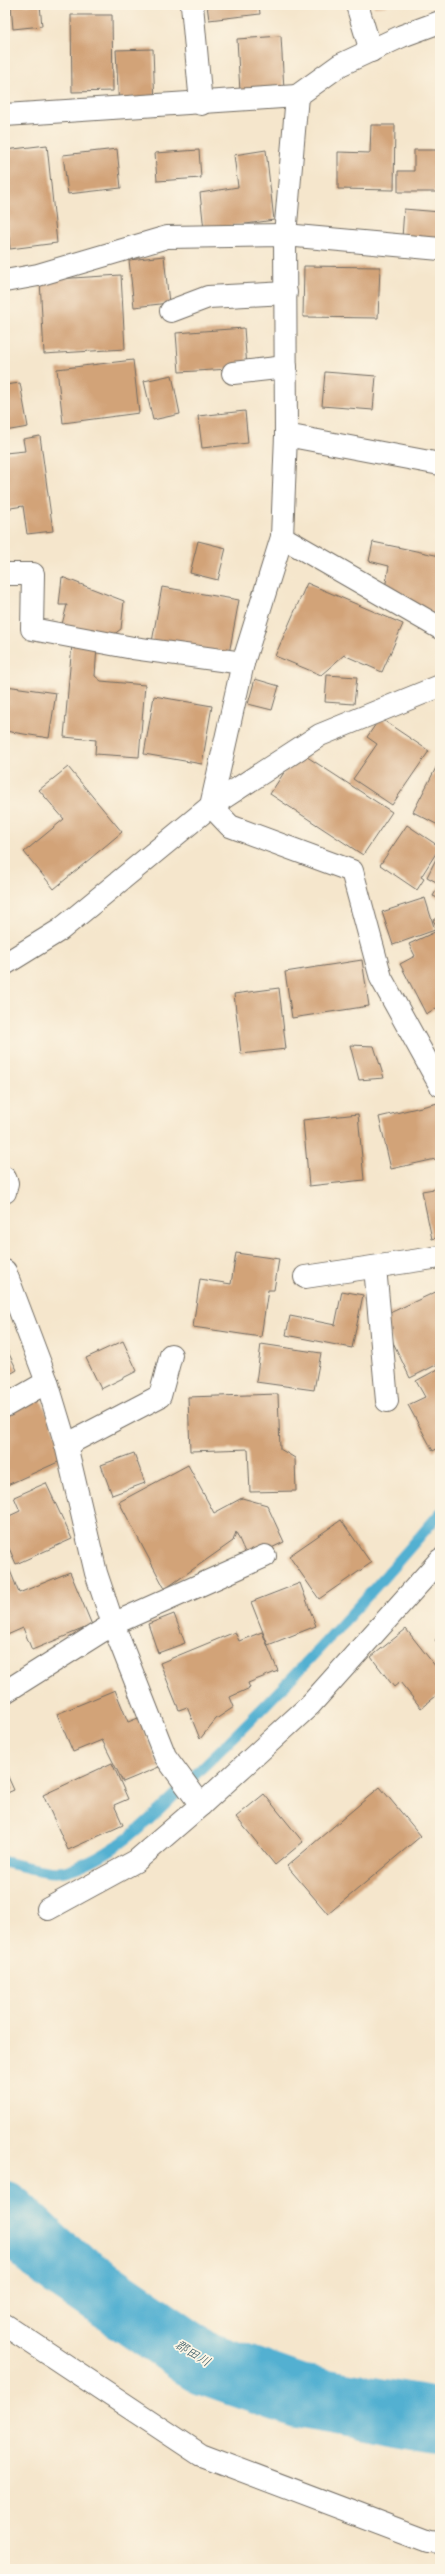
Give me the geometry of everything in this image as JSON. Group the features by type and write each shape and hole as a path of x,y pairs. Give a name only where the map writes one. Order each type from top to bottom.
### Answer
{"street":[{"path":"192,5 202,104"},
{"path":"357,5 371,51"},
{"path":"5,115 202,104 297,96 340,65 402,36 440,22"},
{"path":"211,806 243,663 282,537 286,435 285,235 297,96"},
{"path":"5,281 38,275 168,237 285,235 440,249"},
{"path":"171,312 208,297 286,292"},
{"path":"233,373 286,367"},
{"path":"286,435 440,464"},
{"path":"282,537 440,628"},
{"path":"5,574 33,574 32,629 133,648 243,663"},
{"path":"5,964 60,930 211,806 320,735 440,686"},
{"path":"211,806 230,826 352,871 381,978 440,1084"},
{"path":"5,1178 7,1183 5,1192"},
{"path":"305,1277 440,1258"},
{"path":"375,1267 387,1401"},
{"path":"5,1271 47,1382 66,1445 96,1573 113,1624 165,1756 200,1804"},
{"path":"66,1445 160,1396 171,1355"},
{"path":"5,1406 47,1382"},
{"path":"5,1692 113,1624 265,1556"},
{"path":"48,1909 136,1861 310,1705 440,1560"},
{"path":"5,2325 201,2455 428,2542 440,2542"}],"building":[{"path":"11,5 40,5 42,26 13,29"},
{"path":"207,5 259,5 260,14 209,20"},
{"path":"374,5 386,5 386,6 374,7"},
{"path":"71,15 112,15 113,91 72,92"},
{"path":"281,36 284,90 240,92 237,39"},
{"path":"153,49 155,106 119,109 116,50"},
{"path":"371,125 395,125 394,190 338,189 338,152 370,153"},
{"path":"47,145 57,243 10,249 5,199 5,150"},
{"path":"117,149 121,188 68,194 63,155"},
{"path":"199,150 201,178 157,181 155,153"},
{"path":"266,150 274,220 204,230 200,193 238,187 234,155"},
{"path":"414,150 440,150 440,192 398,192 398,171 414,171"},
{"path":"404,209 440,212 440,241 402,238"},
{"path":"164,256 169,303 134,307 129,260"},
{"path":"304,266 380,267 378,318 303,317"},
{"path":"121,275 125,349 44,354 40,280"},
{"path":"244,328 247,368 179,372 176,333"},
{"path":"133,360 139,413 63,423 57,369"},
{"path":"325,372 376,376 373,410 322,406"},
{"path":"172,375 180,414 153,420 144,381"},
{"path":"20,383 28,427 5,431 5,385"},
{"path":"245,411 248,443 202,448 198,416"},
{"path":"40,436 53,531 27,534 23,506 5,509 5,453 25,451 23,439"},
{"path":"198,541 226,548 218,580 190,573"},
{"path":"373,542 440,556 440,621 385,588 389,566 369,561"},
{"path":"62,577 124,601 121,629 109,638 61,628 67,605 59,605"},
{"path":"307,583 403,624 382,672 344,655 321,675 275,656"},
{"path":"162,587 239,600 228,659 152,642"},
{"path":"72,644 97,646 95,676 101,681 145,685 139,757 95,754 96,740 64,737"},
{"path":"327,675 357,677 354,704 325,702"},
{"path":"255,679 279,686 272,710 248,704"},
{"path":"6,686 56,693 49,738 5,731"},
{"path":"154,696 212,706 202,764 144,754"},
{"path":"380,718 429,751 392,805 353,779 377,744 367,737"},
{"path":"298,751 392,812 363,855 270,794"},
{"path":"440,760 440,826 413,812"},
{"path":"68,767 122,832 54,889 24,852 64,819 39,790"},
{"path":"407,825 440,847 421,877 424,879 417,890 380,865"},
{"path":"438,855 440,856 440,884 427,877"},
{"path":"440,884 440,899 433,896"},
{"path":"425,898 435,930 393,945 382,912"},
{"path":"440,916 440,932 433,920"},
{"path":"437,931 440,936 440,1006 426,1014 400,964 415,956 409,944"},
{"path":"362,960 369,1006 292,1018 285,972"},
{"path":"279,988 286,1049 241,1054 234,994"},
{"path":"350,1045 374,1046 384,1078 359,1080"},
{"path":"438,1103 440,1158 391,1169 379,1117"},
{"path":"358,1114 364,1180 309,1186 303,1120"},
{"path":"440,1188 440,1237 432,1239 422,1191"},
{"path":"236,1253 279,1259 274,1290 268,1290 261,1337 193,1327 200,1279 231,1284"},
{"path":"440,1290 440,1363 410,1378 381,1317"},
{"path":"342,1291 363,1295 352,1348 286,1335 290,1316 335,1325"},
{"path":"123,1341 137,1371 101,1389 86,1358"},
{"path":"261,1344 321,1353 314,1390 256,1382"},
{"path":"5,1346 17,1370 5,1377"},
{"path":"440,1368 440,1447 433,1451 408,1405 425,1397 416,1381"},
{"path":"278,1394 280,1449 295,1458 296,1491 250,1492 248,1449 190,1451 188,1397"},
{"path":"39,1395 67,1458 5,1486 5,1410"},
{"path":"134,1453 145,1483 112,1495 101,1465"},
{"path":"188,1465 214,1513 242,1498 267,1505 284,1542 248,1559 236,1532 233,1541 165,1589 119,1502"},
{"path":"46,1483 72,1539 16,1564 5,1539 5,1518 20,1511 14,1497"},
{"path":"341,1520 371,1563 319,1599 289,1556"},
{"path":"5,1558 19,1593 70,1572 92,1625 32,1650 23,1628 5,1636"},
{"path":"300,1583 316,1626 268,1645 251,1602"},
{"path":"174,1614 185,1643 158,1653 148,1624"},
{"path":"406,1629 440,1672 440,1693 421,1708 400,1682 394,1687 371,1657"},
{"path":"235,1632 239,1641 262,1632 278,1671 248,1683 250,1688 230,1697 234,1707 216,1719 200,1739 187,1707 179,1710 160,1663"},
{"path":"440,1635 440,1646 435,1640"},
{"path":"115,1690 128,1722 138,1718 159,1767 123,1782 102,1740 73,1752 57,1714"},
{"path":"112,1763 128,1799 114,1805 123,1825 68,1850 43,1795"},
{"path":"5,1770 14,1790 5,1794"},
{"path":"380,1787 421,1836 328,1914 287,1866"},
{"path":"264,1794 303,1842 275,1865 236,1817"}],"waterway":[{"path":"5,1862 44,1871 65,1871 86,1863 124,1841 158,1812 296,1673 355,1610 440,1513"},
{"name":"郡田川","path":"5,2214 52,2258 204,2363 298,2396 440,2421"}]}
